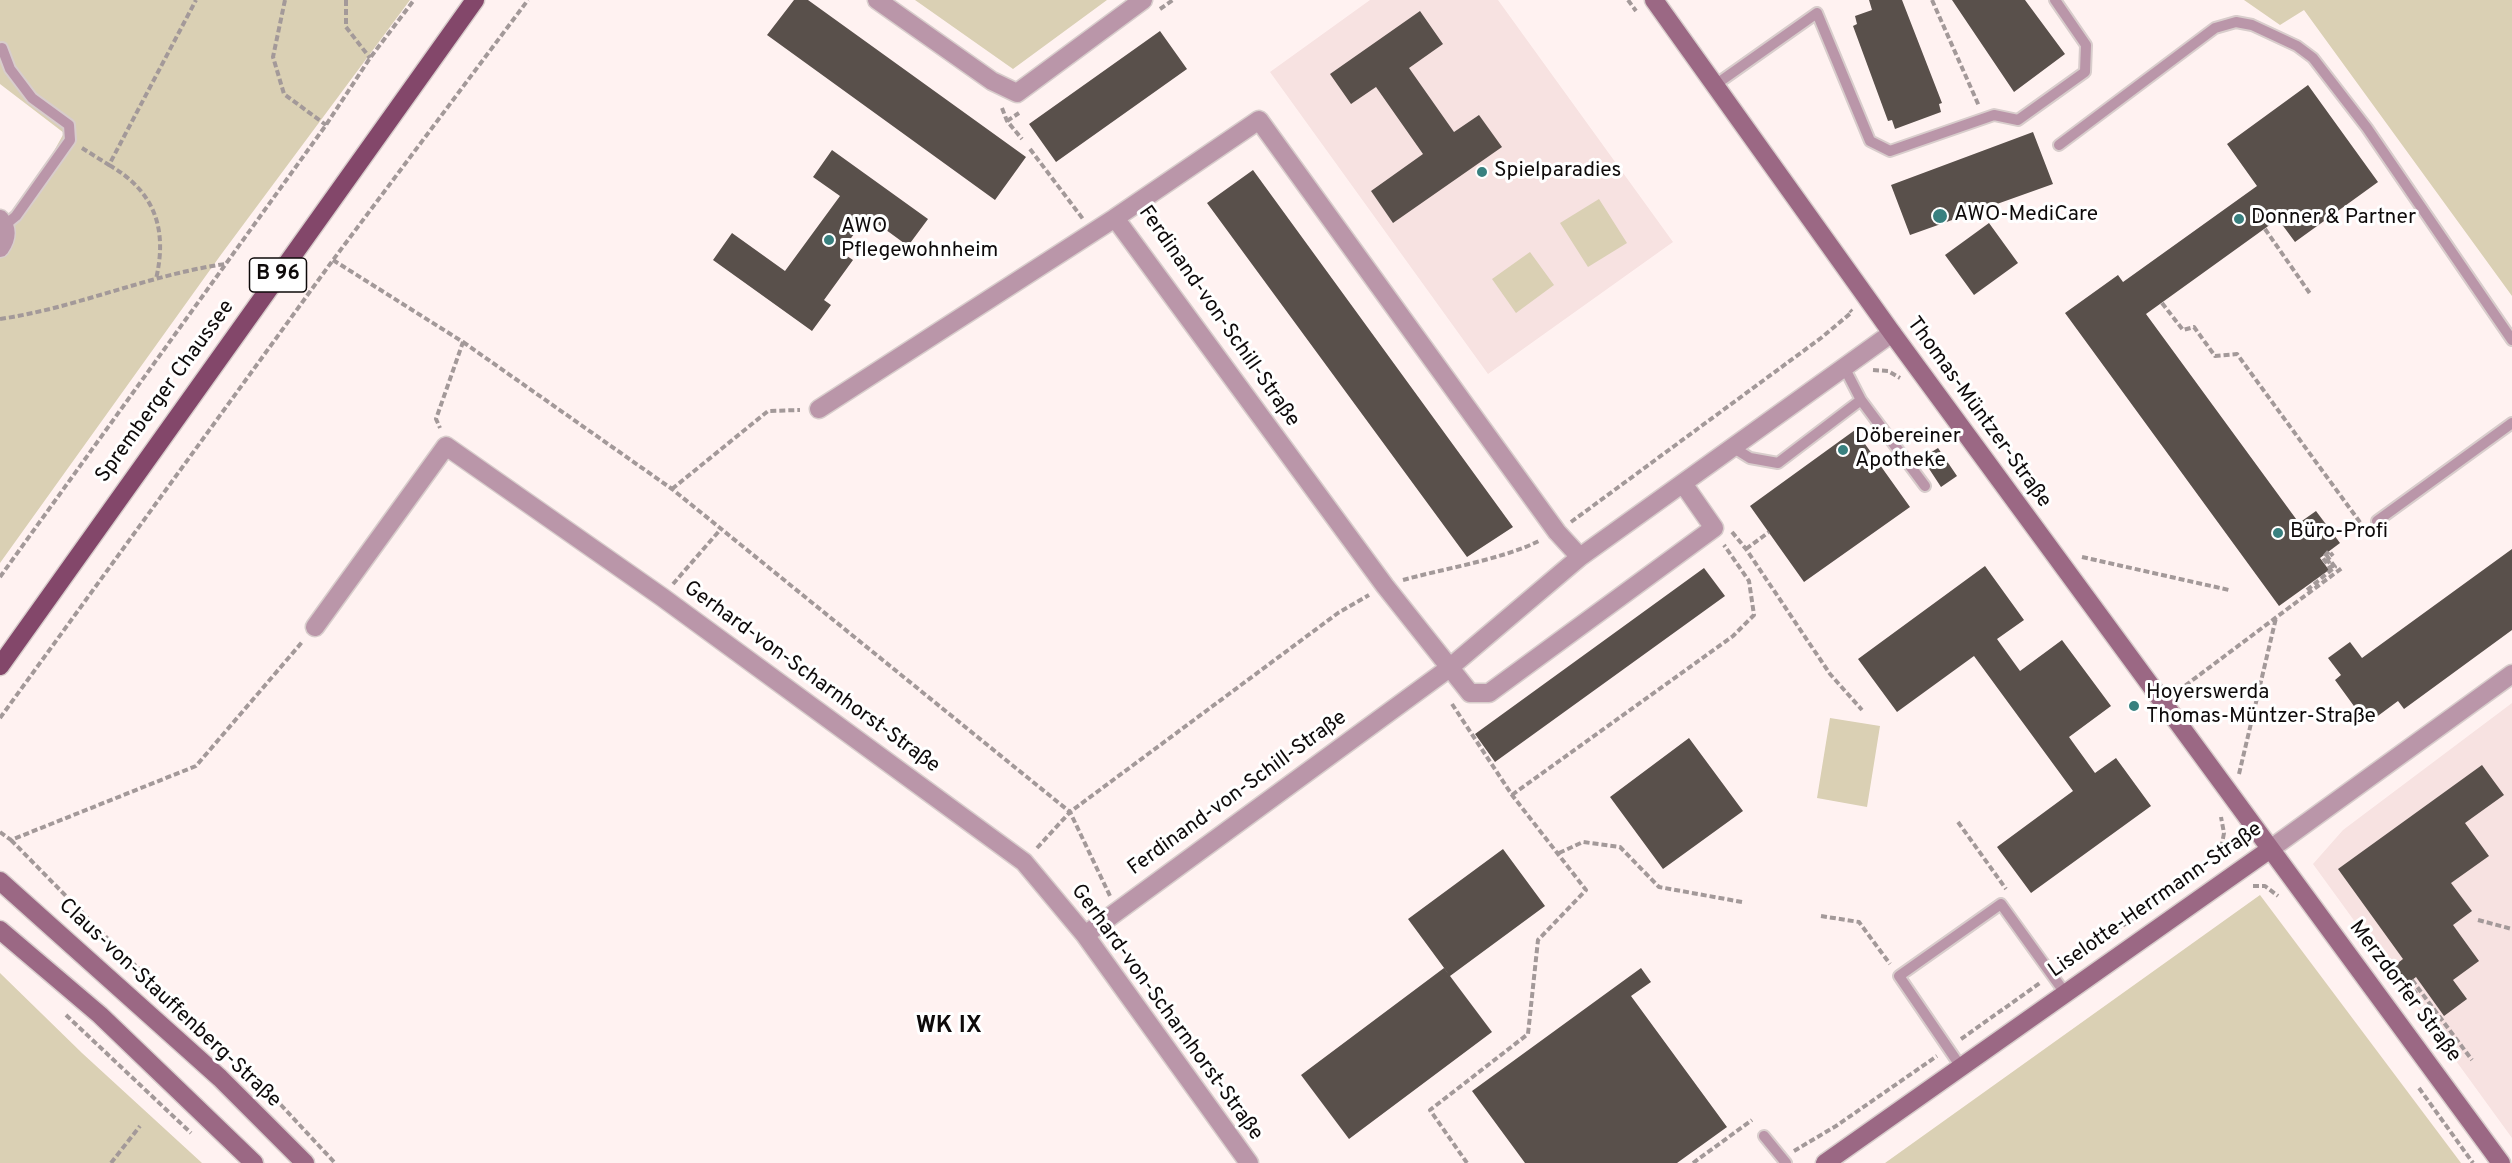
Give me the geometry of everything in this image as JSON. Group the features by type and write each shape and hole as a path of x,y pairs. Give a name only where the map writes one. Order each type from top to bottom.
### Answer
{"main road":[{"name":"Spremberger Chaussee","path":"0,666 475,0"}],"street":[{"path":"877,0 992,81 1017,93 1143,0"},
{"name":"Thomas-Müntzer-Straße","path":"1654,0 1892,333 2269,850"},
{"name":"Ferdinand-von-Schill-Straße","path":"1580,557 1557,532 1258,120 1115,218 1385,586 1441,674 1470,693 1489,693 1714,528"},
{"path":"819,409 1115,218"},
{"path":"0,248 6,240 3,222"},
{"name":"Ferdinand-von-Schill-Straße","path":"1085,935 1441,674 1580,557 1892,333"},
{"path":"315,627 446,446"},
{"name":"Gerhard-von-Scharnhorst-Straße","path":"446,446 662,597 1024,862 1085,935 1249,1163"},
{"path":"1684,484 1714,528"},
{"name":"Liselotte-Herrmann-Straße","path":"1825,1163 2269,850 2512,674"},
{"name":"Merzdorfer Straße","path":"2269,850 2501,1163"},
{"name":"Claus-von-Stauffenberg-Straße","path":"0,881 220,1078 305,1163"},
{"path":"0,930 100,1015 254,1163"}],"lane":[{"path":"1715,85 1817,13 1870,141 1890,151 1994,115 2018,120 2085,72 2086,45 2055,0"},
{"path":"2059,145 2215,28 2236,22 2252,25 2297,46 2313,58 2367,128 2512,340"},
{"path":"2,48 10,69 33,98 69,125 70,140 16,216 3,222"},
{"path":"1844,367 1861,400 1925,486"},
{"path":"1734,448 1750,458 1778,463 1861,400"},
{"path":"2377,521 2512,423"},
{"path":"1961,1067 1899,976 2001,904 2065,993"},
{"path":"1764,1136 1784,1161"}],"path":[{"path":"109,165 196,0"},
{"path":"285,0 273,57 284,94 326,125"},
{"path":"346,0 346,27 370,58"},
{"path":"0,577 326,125 370,58 414,0"},
{"path":"0,718 333,260 528,0"},
{"path":"1628,0 1641,19"},
{"path":"1932,0 1981,109"},
{"path":"1970,113 1986,107"},
{"path":"70,140 130,177 148,198 155,217 161,256 156,279"},
{"path":"1030,149 1093,231"},
{"path":"2265,229 2311,295"},
{"path":"333,260 463,342 672,489 1070,812 1117,910"},
{"path":"0,319 24,315 156,279 225,264"},
{"path":"1024,862 1070,812 1338,613 1385,586 1455,565 1517,552 1557,532 1821,339 1852,312 1845,303"},
{"path":"2162,303 2184,330 2194,327 2215,356 2237,354 2363,526"},
{"path":"446,446 436,419 463,342"},
{"path":"1866,369 1888,371 1904,381"},
{"path":"672,489 768,411 819,409"},
{"path":"1512,795 1733,636 1754,615 1749,581 1714,528 1725,525 1746,549 1830,674 1862,710"},
{"path":"662,597 720,530"},
{"path":"1746,549 1769,532"},
{"path":"2307,590 2336,567 2327,556 2325,557 2332,566 2330,567 2323,558 2329,551 2333,556"},
{"path":"2078,556 2229,590"},
{"path":"2178,692 2342,567"},
{"path":"2239,775 2276,618"},
{"path":"11,840 196,766 256,692 315,627"},
{"path":"1441,674 1512,795 1586,890 1538,940 1528,1034 1430,1110 1467,1163"},
{"path":"1784,1161 2182,884 2221,849 2224,834 2222,818 2216,809"},
{"path":"0,832 11,840 114,945 281,1105 335,1163"},
{"path":"1559,854 1582,842 1620,847 1659,887 1742,902"},
{"path":"2251,886 2265,886 2277,893 2284,903"},
{"path":"1821,916 1860,922 1899,976"},
{"path":"2478,920 2512,929"},
{"path":"2412,980 2472,1060"},
{"path":"2408,1011 2402,1002 2418,989"},
{"path":"60,1009 197,1139"},
{"path":"2417,1086 2473,1163"},
{"path":"1694,1163 1752,1120"},
{"path":"111,1163 140,1126"}],"shaded area":[{"path":"0,0 410,0 220,256 0,563 0,248 64,133 0,84"},
{"path":"915,0 1107,0 1013,69"},
{"name":"Spielparadies","path":"1370,0 1498,0 1673,242 1488,374 1270,72"},
{"path":"2244,0 2512,0 2512,296 2304,10 2280,25"},
{"path":"1599,199 1627,243 1588,267 1560,223"},
{"path":"1530,252 1554,285 1516,313 1492,279"},
{"path":"2512,703 2512,1138 2313,864 2343,830"},
{"path":"1830,718 1880,726 1867,807 1817,798"},
{"path":"2260,895 2461,1163 1885,1163"},
{"path":"0,973 82,1053 202,1163 0,1163"}],"building":[{"path":"794,0 808,0 1026,157 995,200 767,35"},
{"path":"1869,0 1902,0 1942,103 1939,104 1941,112 1895,129 1892,120 1888,121 1853,26 1857,24 1855,16 1872,10"},
{"path":"1952,0 2025,0 2065,54 2014,92"},
{"path":"1420,11 1443,44 1409,68 1454,132 1479,115 1502,147 1393,223 1371,191 1423,154 1376,87 1351,104 1330,74"},
{"path":"1160,31 1187,69 1056,162 1029,124"},
{"path":"2308,85 2378,182 2295,242 2278,219 2146,314 2299,523 2316,511 2340,543 2320,558 2329,570 2279,606 2065,313 2118,275 2123,282 2257,186 2227,144"},
{"name":"AWO-MediCare","path":"2033,132 2053,184 1910,235 1891,185"},
{"name":"AWO Pflegewohnheim","path":"832,150 928,219 908,246 867,216 841,252 853,260 824,300 831,305 812,331 713,260 732,233 785,271 840,196 813,177"},
{"path":"1253,170 1513,527 1467,557 1207,203"},
{"path":"1989,223 2018,263 1974,295 1945,255"},
{"path":"1855,430 1910,507 1804,582 1750,506"},
{"path":"1938,448 1957,476 1941,487 1922,458"},
{"path":"2512,549 2512,630 2404,709 2398,701 2367,724 2335,680 2341,675 2328,658 2350,642 2362,658"},
{"path":"1985,566 2024,620 1997,639 2020,671 2062,640 2111,706 2069,737 2095,773 2116,758 2151,806 2031,893 1997,847 2073,791 1974,656 1897,712 1858,659"},
{"path":"1704,568 1725,596 1495,762 1475,734"},
{"path":"1689,738 1743,811 1663,869 1610,797"},
{"path":"2482,765 2504,795 2465,823 2489,856 2451,883 2472,911 2453,925 2479,961 2453,980 2467,999 2444,1016 2416,977 2407,984 2394,966 2403,959 2338,869"},
{"path":"1503,849 1545,906 1450,976 1408,919"},
{"path":"1444,968 1492,1032 1349,1139 1301,1075"},
{"path":"1641,968 1651,982 1631,996 1727,1127 1677,1163 1525,1163 1472,1091"}],"place":[{"name":"Spielparadies","path":"1482,172"},
{"name":"AWO-MediCare","path":"1940,216"},
{"name":"Donner & Partner","path":"2239,219"},
{"name":"AWO Pflegewohnheim","path":"829,240"},
{"name":"Döbereiner Apotheke","path":"1843,450"},
{"name":"Büro-Profi","path":"2278,533"},
{"name":"Hoyerswerda Thomas-Müntzer-Straße","path":"2134,706"}],"district":[{"name":"WK IX","path":"949,1027"}]}
